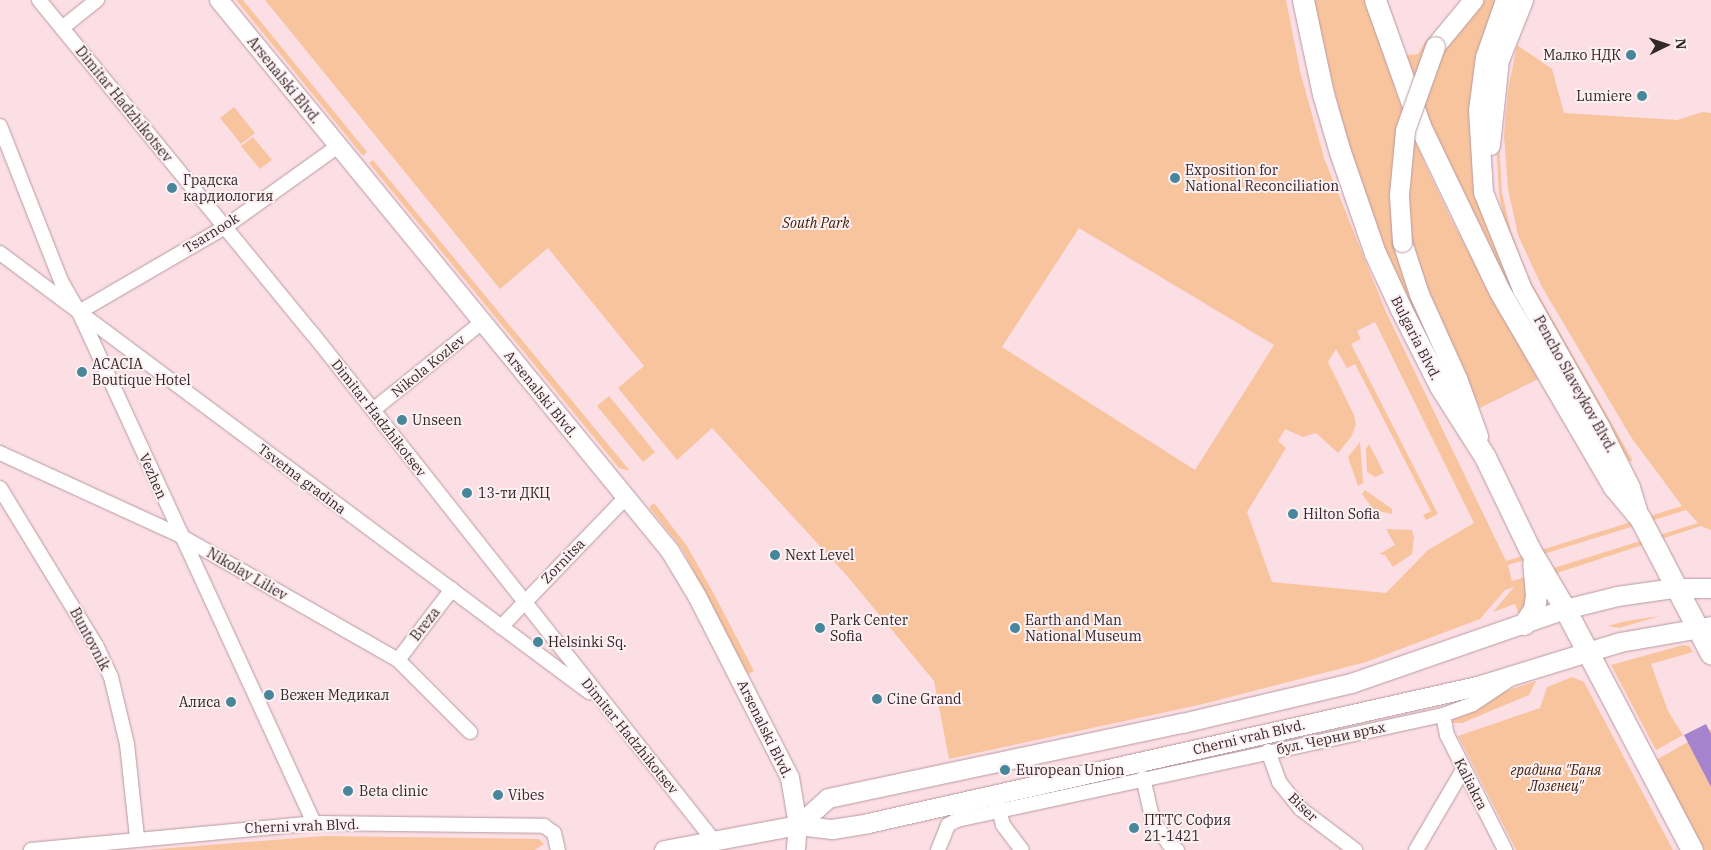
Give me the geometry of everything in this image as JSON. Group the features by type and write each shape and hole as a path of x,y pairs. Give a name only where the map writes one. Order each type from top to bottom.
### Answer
{"main road":[{"name":"Bulgaria Blvd.","path":"1303,0 1324,94 1375,253 1440,386 1485,457 1529,548 1566,610 1692,850"},
{"path":"1375,0 1420,126 1496,283 1614,487 1640,518 1674,588 1704,627 1711,654"},
{"path":"1456,0 1435,46 1405,130 1399,195 1402,242 1418,294 1457,378 1485,457"},
{"path":"1435,46 1473,0"},
{"name":"Pencho Slaveykov Blvd.","path":"1505,0 1485,57 1477,134 1483,192 1505,252 1522,288 1622,469 1640,518"},
{"name":"Pencho Slaveykov Blvd.","path":"1505,252 1490,164 1491,111 1499,60 1523,0"},
{"path":"1524,624 1534,609 1536,596 1536,576 1529,548"},
{"name":"Cherni vrah Blvd.","path":"798,825 828,798 1290,698 1398,668 1566,610 1617,596 1674,588 1711,588"},
{"name":"Cherni vrah Blvd.","path":"664,850 798,825 832,829 868,823 1439,695 1640,638 1704,627"}],"street":[{"name":"Dimitar Hadzhikotsev","path":"39,0 373,410 714,841"},
{"path":"62,28 97,0"},
{"name":"Arsenalski Blvd.","path":"219,0 670,551 741,680 790,778 798,825 796,850"},
{"name":"Vezhen","path":"0,126 61,281 79,312 179,535 314,823"},
{"name":"Tsarnook","path":"79,312 225,227 338,146"},
{"name":"Tsvetna gradina","path":"0,253 605,705"},
{"name":"Nikola Kozlev","path":"373,410 482,322"},
{"name":"Nikolay Liliev","path":"0,453 179,535 398,660 470,732"},
{"name":"Buntovnik","path":"0,488 96,645 110,677 127,744 137,838"},
{"name":"Zornitsa","path":"501,627 626,497"},
{"name":"Breza","path":"398,660 452,589"},
{"name":"бул. Черни връх","path":"939,845 952,822 999,809 1443,715 1473,704 1518,673"},
{"name":"Kaliakra","path":"1443,715 1447,735 1463,770 1505,850"},
{"name":"Biser","path":"1268,751 1279,782 1301,809 1356,850"},
{"path":"1416,850 1463,770"},
{"path":"1143,778 1153,821 1169,844 1177,850"},
{"path":"999,809 1003,824 1022,850"},
{"name":"Cherni vrah Blvd.","path":"31,850 137,838 314,823 544,826 554,833 558,850"}],"green space":[{"path":"236,0 243,0 367,152 363,156"},
{"name":"South Park","path":"265,0 1286,0 1300,71 1324,158 1386,312 1506,561 1682,506 1631,437 1542,287 1518,235 1508,189 1504,135 1508,90 1517,45 1552,69 1564,113 1677,120 1703,112 1711,113 1711,530 1701,526 1526,583 1529,597 1519,614 1515,604 1493,612 1514,587 1505,590 1480,619 1366,662 1203,704 949,759 934,681 848,577 712,428 677,460 618,388 644,366 548,248 500,289","holes":["1079,228 1274,345 1195,470 1002,347","1375,322 1474,523 1428,550 1386,593 1272,582 1247,512 1286,448 1278,441 1285,429 1303,437 1316,433 1338,453 1351,437 1356,425 1354,415 1328,362 1336,349 1347,368 1355,364 1431,511 1423,515 1426,520 1438,514 1351,344 1361,339 1357,331","1686,510 1698,523 1512,581 1508,565"]},
{"path":"1313,0 1367,0 1399,100 1424,162 1453,223 1538,379 1480,408 1435,312 1412,240 1394,244 1411,295 1445,365 1444,375 1384,247 1345,135"},
{"path":"1480,0 1497,0 1472,142 1580,409 1486,244 1426,118 1401,56 1418,54 1425,42 1443,49"},
{"path":"234,107 255,133 241,144 220,118"},
{"path":"1495,123 1498,124 1502,193 1511,231 1527,275 1633,461 1629,461 1524,276 1507,233 1499,194"},
{"path":"253,137 272,160 260,169 241,146"},
{"path":"373,160 630,471 619,468 369,163"},
{"path":"609,396 655,452 643,462 597,406"},
{"path":"1360,442 1363,483 1358,486 1348,457"},
{"path":"1369,444 1384,473 1375,477 1367,472 1366,449"},
{"path":"1365,490 1392,509 1392,514 1374,510 1362,494"},
{"path":"654,503 687,546 754,671 748,674 682,549 649,507"},
{"path":"1386,529 1412,530 1414,537 1412,554 1393,567 1385,555 1379,554 1395,545"},
{"path":"1660,616 1619,628 1608,626 1626,621"},
{"path":"1683,645 1689,646 1693,652 1651,664 1668,711 1683,735 1656,750 1611,665"},
{"name":"градина \"Баня Лозенец\"","path":"1572,677 1584,682 1673,850 1516,850 1458,736 1540,708 1547,687"},
{"path":"1536,681 1529,695 1462,723 1452,723 1454,718 1503,692"},
{"path":"1711,729 1711,850 1704,850 1656,760"},
{"path":"324,836 539,839 544,844 535,850 146,850"}],"shaded area":[{"path":"1706,724 1711,734 1711,787 1684,735"}],"place":[{"name":"Малко НДК","path":"1631,55"},
{"name":"Lumiere","path":"1642,96"},
{"name":"Exposition for National Reconciliation","path":"1175,178"},
{"name":"Градска кардиология","path":"172,188"},
{"name":"ACACIA Boutique Hotel","path":"82,372"},
{"name":"Unseen","path":"402,420"},
{"name":"13-ти ДКЦ","path":"467,493"},
{"name":"Hilton Sofia","path":"1293,514"},
{"name":"Next Level","path":"775,555"},
{"name":"Park Center Sofia","path":"820,628"},
{"name":"Earth and Man National Museum","path":"1015,628"},
{"name":"Helsinki Sq.","path":"538,642"},
{"name":"Вежен Медикал","path":"269,695"},
{"name":"Cine Grand","path":"877,699"},
{"name":"Алиса","path":"231,702"},
{"name":"European Union","path":"1005,770"},
{"name":"Beta clinic","path":"348,791"},
{"name":"Vibes","path":"498,795"},
{"name":"ПТТС София 21-1421","path":"1134,828"}]}
